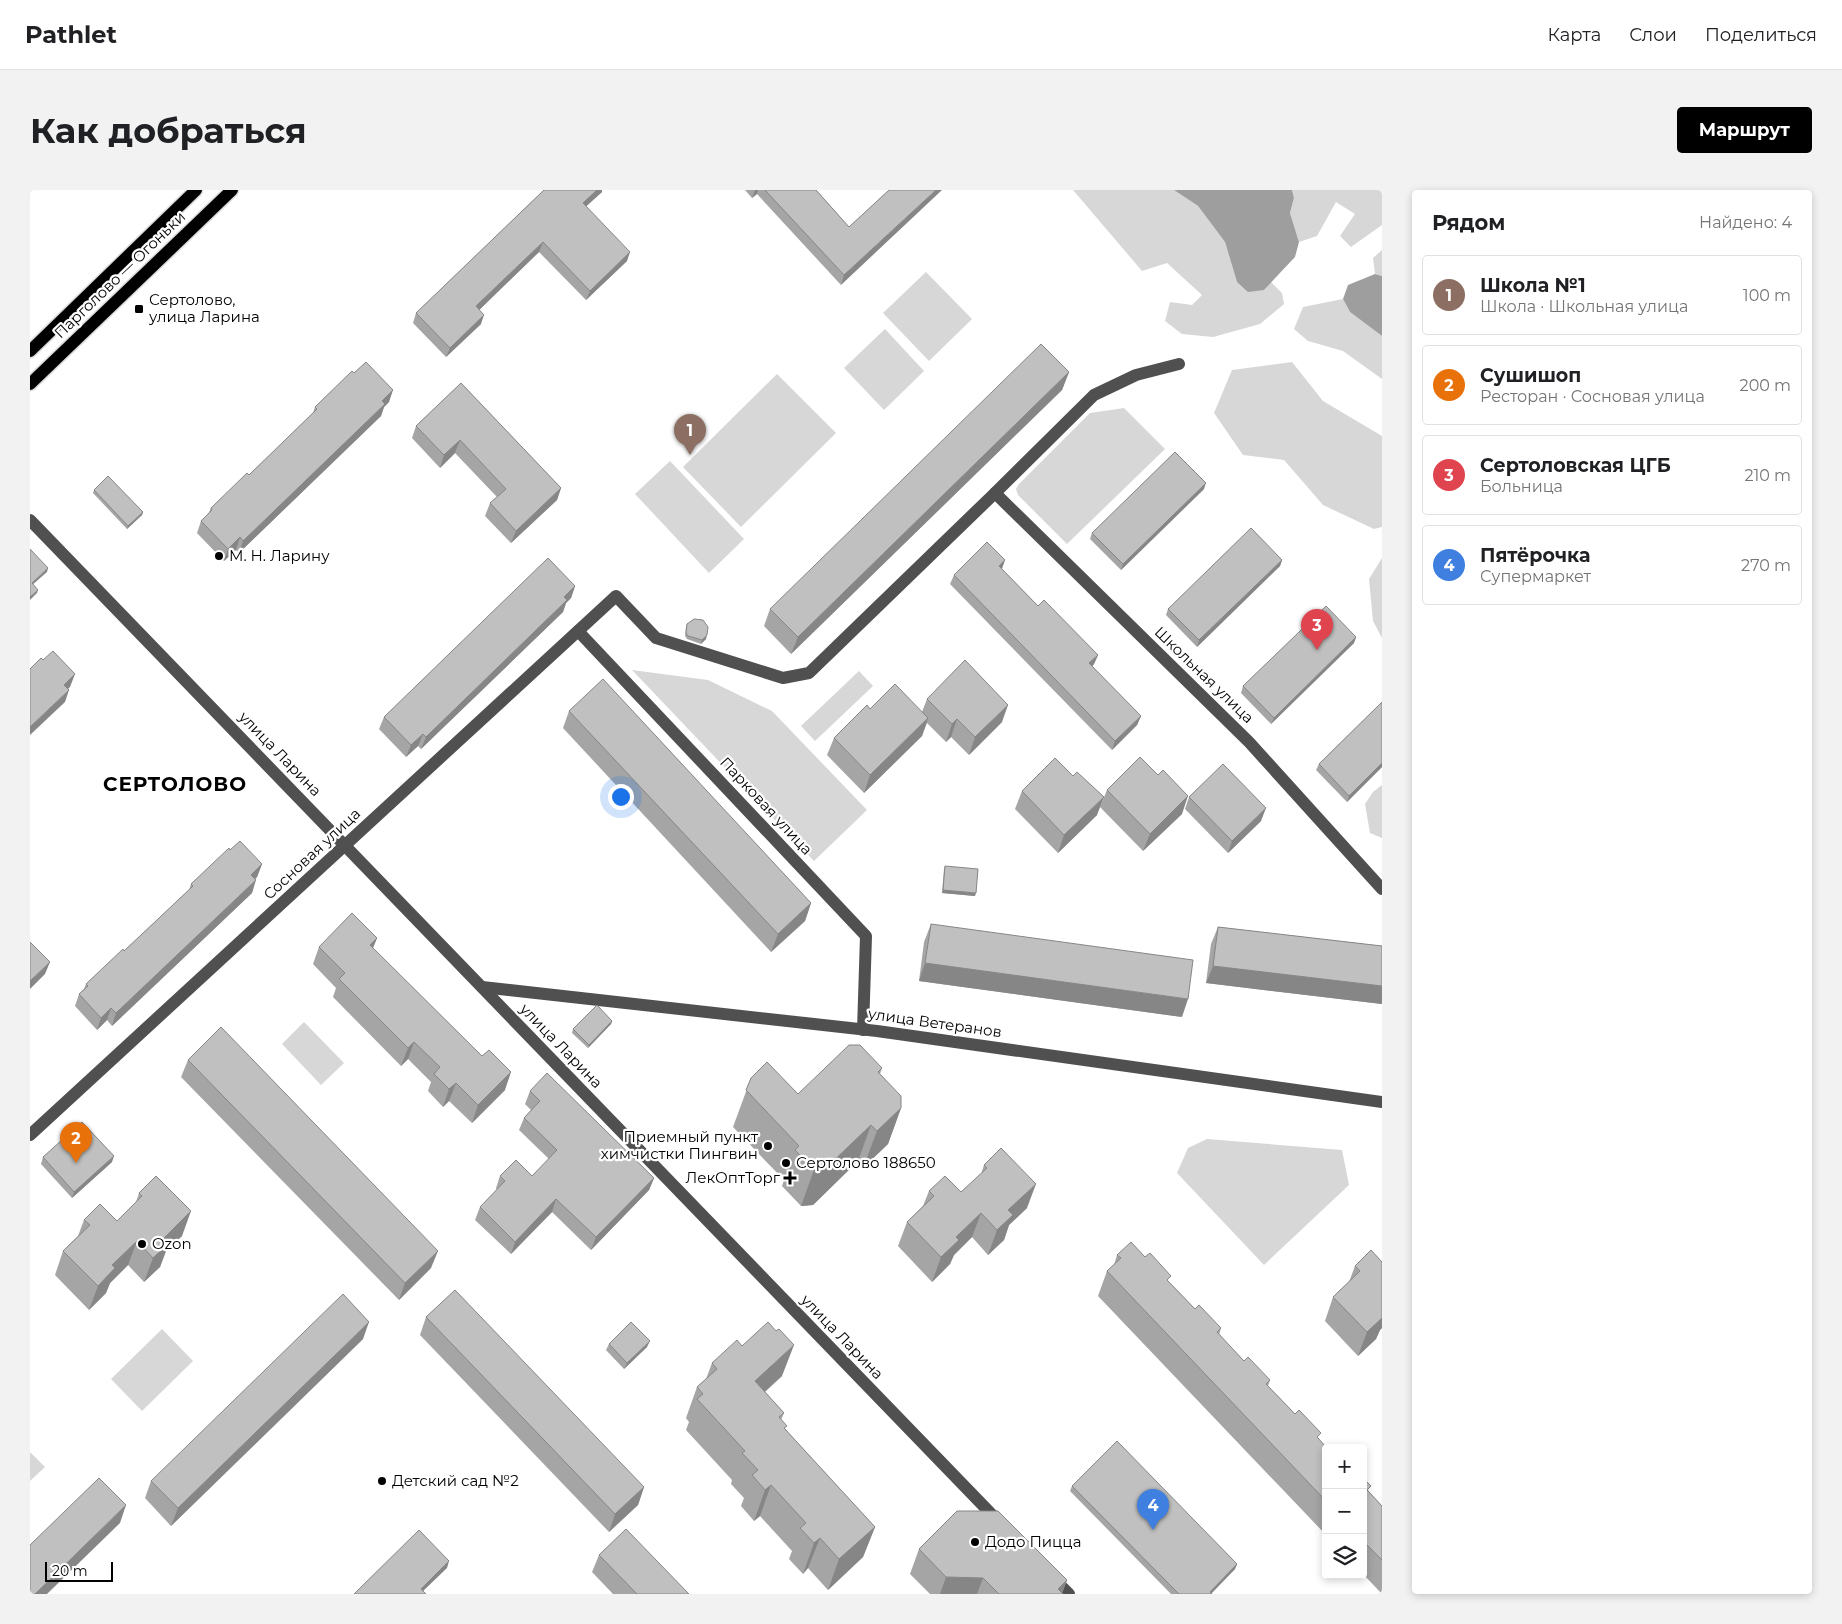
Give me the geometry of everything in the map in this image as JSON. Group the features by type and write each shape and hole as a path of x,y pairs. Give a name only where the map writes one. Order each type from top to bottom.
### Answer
{"main road":[{"name":"Парголово — Огоньки","path":"30,351 196,190"},
{"name":"Парголово — Огоньки","path":"30,384 232,190"}],"street":[{"path":"995,493 1094,395 1136,375 1179,364"},
{"name":"Сосновая улица","path":"30,1134 616,596 656,638 783,678 809,673 995,493"},
{"name":"Школьная улица","path":"995,493 1249,742 1382,888"},
{"name":"улица Ларина","path":"30,520 1011,1534"},
{"name":"Парковая улица","path":"578,631 866,936 863,1030"},
{"name":"улица Ветеранов","path":"482,987 863,1030 1382,1102"},
{"path":"1043,1567 1069,1594"}],"shaded area":[{"path":"1073,190 1174,190 1198,206 1225,242 1237,282 1264,290 1271,282 1282,293 1284,304 1260,324 1213,337 1182,334 1165,321 1170,302 1192,305 1202,295 1167,263 1142,271"},
{"path":"1174,190 1292,190 1294,198 1290,213 1299,242 1295,257 1264,290 1248,292 1237,282 1225,242 1198,206"},
{"path":"1292,190 1382,190 1382,225 1351,247 1340,236 1355,214 1336,202 1317,236 1299,242 1290,213 1294,198"},
{"path":"1382,250 1382,276 1375,274 1373,258"},
{"path":"926,272 972,319 929,361 883,313"},
{"path":"1375,274 1382,276 1382,336 1350,312 1343,299 1348,285"},
{"path":"1343,299 1350,312 1382,336 1382,379 1343,351 1308,341 1294,329 1303,307"},
{"path":"885,329 924,371 884,410 844,368"},
{"path":"1292,362 1323,401 1382,436 1382,527 1374,529 1323,505 1284,460 1243,455 1214,413 1232,370"},
{"path":"777,374 836,433 741,527 683,467"},
{"path":"1124,408 1165,449 1067,544 1018,495 1016,489 1090,413"},
{"path":"670,461 744,539 709,573 635,494"},
{"path":"1382,558 1382,638 1373,621 1369,579"},
{"path":"632,670 708,680 772,711 867,810 814,861"},
{"path":"859,671 873,686 815,741 801,726"},
{"path":"1382,785 1382,838 1370,833 1365,804 1373,792"},
{"path":"304,1022 344,1063 321,1085 282,1044"},
{"path":"1207,1139 1342,1150 1349,1185 1264,1265 1177,1173 1188,1148"},
{"path":"162,1329 193,1361 142,1411 111,1379"},
{"path":"30,1452 45,1467 30,1481"}],"building":[{"path":"544,190 597,190 583,203 630,252 590,291 543,242 476,306 484,315 450,348 416,313"},
{"path":"765,190 816,190 849,227 889,190 936,190 844,275"},
{"path":"1041,344 1069,372 798,637 770,609"},
{"path":"366,362 393,390 382,401 385,404 243,541 240,537 228,549 201,521 212,510 211,508 247,473 249,475 317,409 315,407 352,371 354,373"},
{"path":"461,383 561,488 516,531 490,503 506,489 460,440 444,455 416,426"},
{"path":"1175,452 1206,483 1123,564 1092,533"},
{"path":"108,476 143,512 128,526 94,490"},
{"path":"1251,528 1282,560 1199,640 1168,609"},
{"path":"987,542 1005,560 999,566 1038,606 1044,600 1098,655 1089,663 1141,716 1115,741 954,575"},
{"path":"30,549 48,568 32,583 38,590 30,597"},
{"path":"548,558 575,586 564,597 567,600 426,737 423,734 411,745 384,717"},
{"path":"1326,606 1356,637 1274,718 1243,686"},
{"path":"694,619 703,620 708,627 707,635 702,640 688,636 686,633 687,624"},
{"path":"53,651 75,674 64,685 69,690 30,727 30,669 41,658 43,660"},
{"path":"965,660 1008,705 975,737 957,719 952,724 927,699"},
{"path":"603,679 811,903 778,934 569,711"},
{"path":"895,684 928,718 870,775 834,738 867,705 870,709"},
{"path":"1382,702 1382,763 1349,796 1319,764"},
{"path":"1140,757 1158,775 1163,770 1188,796 1150,834 1107,790"},
{"path":"1055,758 1073,776 1077,772 1104,797 1064,835 1022,791"},
{"path":"1223,764 1266,808 1232,841 1189,797"},
{"path":"240,841 262,864 251,875 256,880 116,1013 111,1008 101,1018 79,994 88,986 86,984 193,886 191,884 229,848 230,850"},
{"path":"945,866 978,869 976,893 943,890"},
{"path":"352,913 377,938 370,945 482,1056 489,1050 511,1072 478,1105 456,1083 449,1089 434,1074 440,1067 414,1042 408,1048 339,979 345,973 319,947"},
{"path":"931,924 1193,960 1188,999 925,963"},
{"path":"1218,927 1382,946 1382,986 1213,966"},
{"path":"30,942 50,962 30,981"},
{"path":"597,1005 612,1021 589,1045 573,1029"},
{"path":"221,1027 438,1251 405,1283 188,1060"},
{"path":"849,1045 860,1045 882,1068 878,1072 901,1096 901,1108 877,1131 871,1125 826,1168 814,1170 795,1150 799,1146 746,1090 751,1078 767,1062 798,1094"},
{"path":"547,1073 654,1178 596,1237 556,1199 515,1242 480,1207 505,1181 500,1176 516,1160 532,1176 557,1150 524,1118 540,1101 530,1091"},
{"path":"82,1122 114,1156 74,1192 43,1157"},
{"path":"1001,1148 1036,1184 1008,1210 1013,1215 997,1230 981,1213 956,1237 959,1240 941,1257 907,1222 934,1196 929,1191 945,1176 961,1192 987,1168 984,1165"},
{"path":"156,1176 191,1211 164,1238 169,1243 153,1258 137,1241 112,1265 115,1268 98,1286 63,1251 90,1225 84,1220 100,1204 117,1221 142,1196 139,1193"},
{"path":"1131,1242 1145,1257 1150,1253 1171,1276 1167,1280 1195,1309 1199,1305 1221,1328 1217,1332 1244,1361 1248,1357 1270,1380 1266,1384 1295,1414 1299,1410 1321,1433 1317,1437 1323,1444 1322,1497 1107,1271 1121,1258 1117,1255"},
{"path":"1371,1250 1382,1262 1382,1318 1367,1332 1333,1297 1360,1271 1355,1266"},
{"path":"455,1290 644,1487 615,1514 426,1317"},
{"path":"343,1294 369,1322 178,1508 151,1481"},
{"path":"631,1322 650,1341 627,1363 609,1344"},
{"path":"768,1322 776,1331 779,1329 794,1345 755,1381 784,1413 779,1417 787,1426 784,1428 875,1527 839,1559 820,1538 814,1543 800,1528 806,1523 771,1485 765,1490 752,1475 758,1470 742,1453 745,1451 697,1399 703,1394 697,1387 717,1369 712,1363 737,1340 742,1346"},
{"path":"1117,1441 1237,1564 1210,1592 1212,1594 1179,1594 1072,1486"},
{"path":"99,1478 126,1505 35,1594 30,1594 30,1545"},
{"path":"1367,1482 1371,1486 1367,1490"},
{"path":"1367,1490 1382,1506 1382,1560 1367,1545"},
{"path":"957,1511 998,1511 1067,1580 1058,1589 1063,1594 999,1594 983,1578 946,1577 919,1549"},
{"path":"626,1529 689,1594 637,1594 599,1555"},
{"path":"419,1530 449,1561 421,1589 426,1594 354,1594"}],"place":[{"name":"Сертолово, улица Ларина","path":"139,309"},
{"name":"Школа №1","path":"690,455"},
{"name":"М. Н. Ларину","path":"219,556"},
{"name":"Сертоловская ЦГБ","path":"1317,650"},
{"name":"Приемный пункт химчистки Пингвин","path":"768,1146"},
{"name":"Сушишоп","path":"76,1163"},
{"name":"Сертолово 188650","path":"786,1163"},
{"name":"ЛекОптТорг","path":"790,1178"},
{"name":"Ozon","path":"142,1244"},
{"name":"Детский сад №2","path":"382,1481"},
{"name":"Пятёрочка","path":"1153,1530"},
{"name":"Додо Пицца","path":"975,1542"}],"district":[{"name":"СЕРТОЛОВО","path":"175,784"}]}
